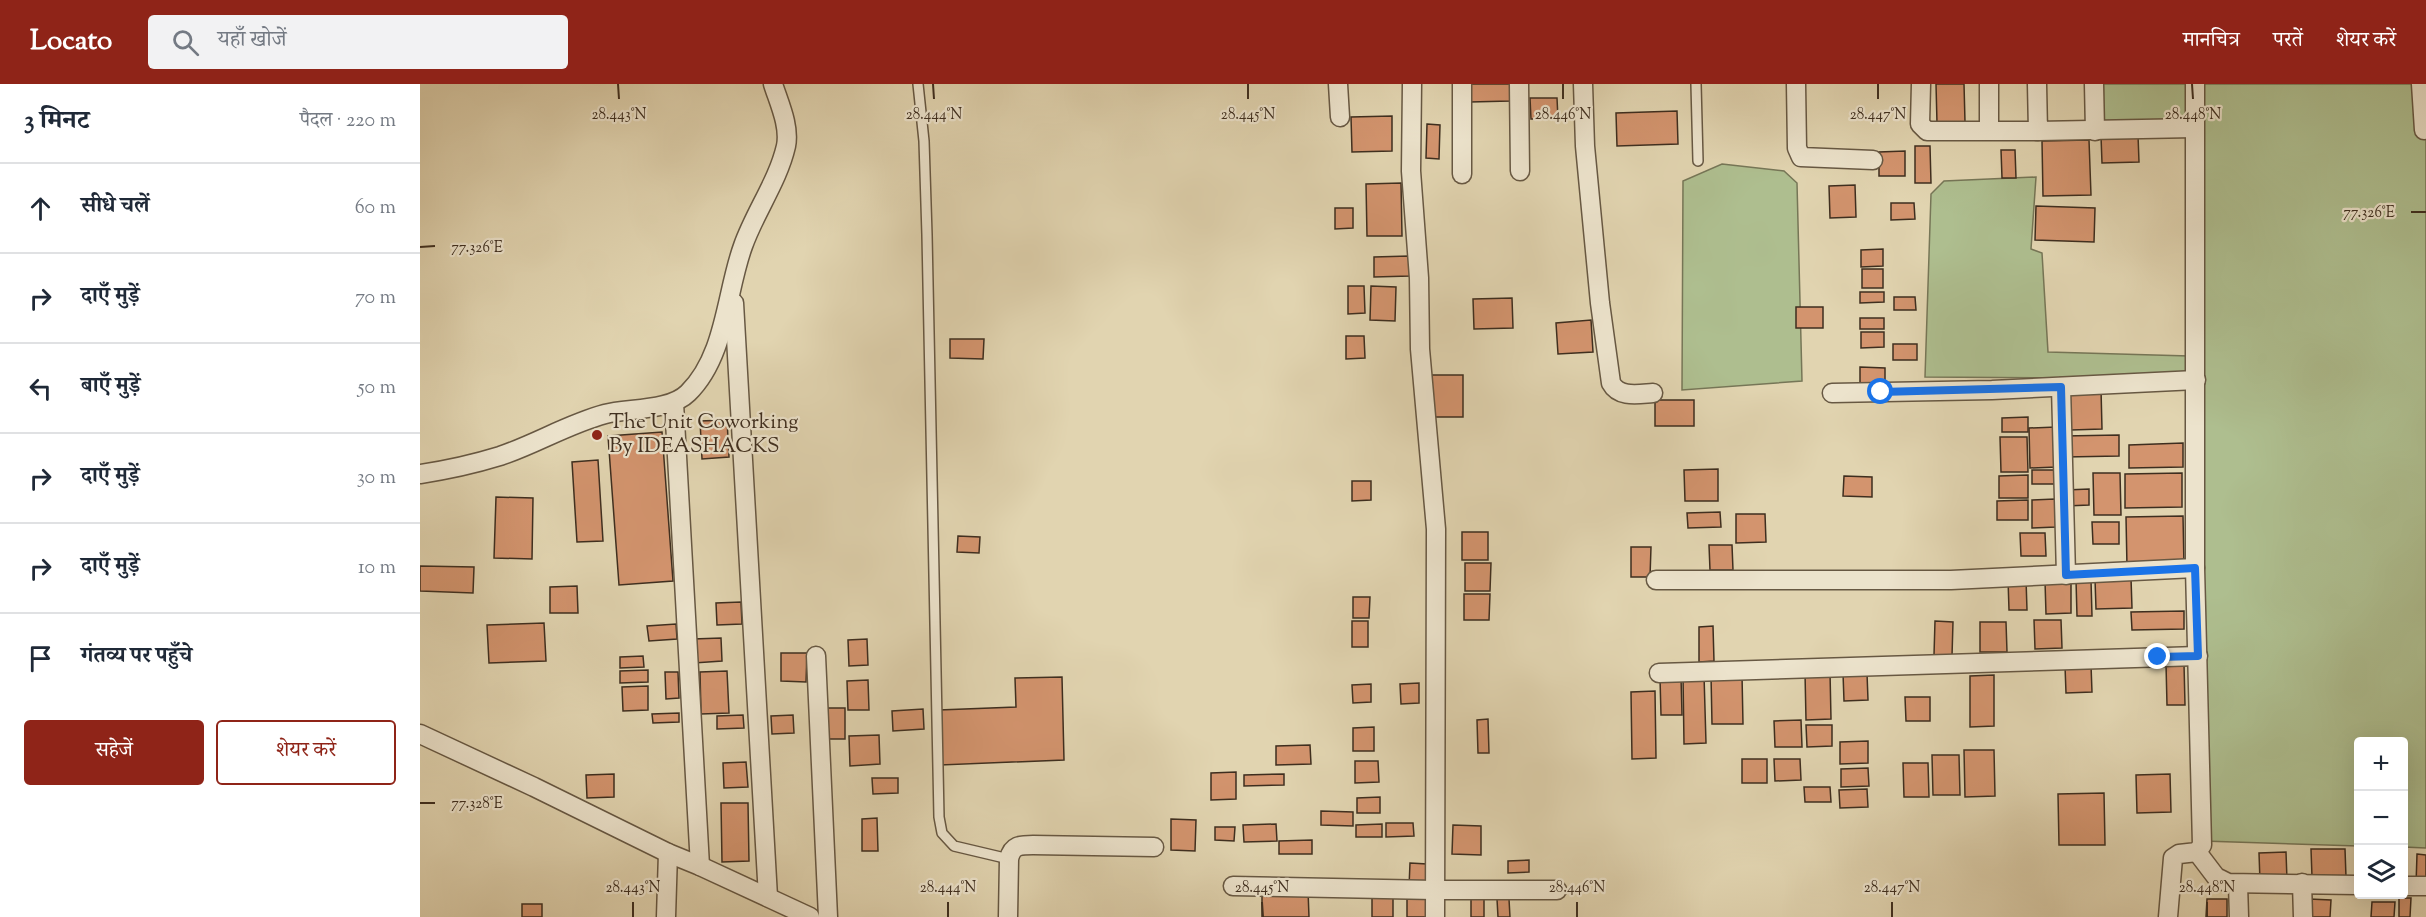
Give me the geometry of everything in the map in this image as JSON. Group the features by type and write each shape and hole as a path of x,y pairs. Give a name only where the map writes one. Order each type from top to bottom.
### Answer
{"street":[{"path":"420,474 501,455 598,416 674,403 687,394 712,355 725,322 742,248 780,166 786,144 786,129 773,84"},
{"path":"1338,84 1340,117"},
{"path":"1412,84 1411,171 1419,278 1420,349 1436,529 1435,917"},
{"path":"1462,84 1462,174"},
{"path":"1519,84 1520,171"},
{"path":"1582,84 1585,146 1600,303 1611,383 1614,389 1624,393 1653,393"},
{"path":"1796,84 1797,147 1802,157 1873,160"},
{"path":"1921,84 1920,124 1922,129 1932,132 2194,128"},
{"path":"1989,84 1989,130"},
{"path":"2037,84 2038,130"},
{"path":"2094,84 2095,131"},
{"path":"2168,917 2172,858 2179,854 2197,852 2202,845 2195,568 2194,84"},
{"path":"2421,84 2424,130"},
{"path":"734,285 768,897"},
{"path":"1832,393 2061,387 2196,380"},
{"path":"2061,387 2066,575"},
{"path":"674,403 700,866"},
{"path":"1656,580 1951,580 2195,568"},
{"path":"816,656 828,917"},
{"path":"1659,673 2198,656"},
{"path":"420,734 668,853 810,917"},
{"path":"1008,917 1009,859 1011,850 1015,847 1027,845 1154,847"},
{"path":"2197,852 2216,877 2228,883 2354,885"},
{"path":"666,917 668,853"},
{"path":"2302,883 2303,917"},
{"path":"2238,884 2240,917"},
{"path":"1233,886 1557,890"},
{"path":"2408,886 2426,886"}],"lane":[{"path":"918,84 924,141 927,235 939,817 942,833 954,846 1009,859"},
{"path":"1696,84 1698,161"}],"green space":[{"path":"2097,84 2189,84 2185,125 2094,128"},
{"path":"2200,84 2426,84 2426,848 2408,847 2408,737 2354,737 2354,846 2203,841"},
{"path":"1722,164 1784,171 1797,183 1802,381 1682,390 1683,181"},
{"path":"2036,177 2031,249 2042,253 2048,352 2189,356 2185,379 1925,377 1931,194 1944,181"}],"building":[{"path":"1469,84 1510,84 1510,101 1470,102"},
{"path":"1936,84 1964,84 1965,122 1937,123"},
{"path":"1530,98 1557,98 1558,119 1531,119"},
{"path":"1677,111 1678,144 1617,146 1616,113"},
{"path":"1392,116 1392,151 1352,152 1351,117"},
{"path":"1427,124 1440,125 1439,159 1426,158"},
{"path":"2138,135 2139,162 2102,163 2101,136"},
{"path":"2089,140 2091,195 2043,196 2042,141"},
{"path":"1915,146 1930,146 1931,183 1915,183"},
{"path":"2001,150 2015,150 2016,178 2002,178"},
{"path":"1905,151 1905,176 1879,176 1879,152"},
{"path":"1401,183 1402,236 1367,236 1366,184"},
{"path":"1855,185 1856,217 1830,218 1829,186"},
{"path":"1891,203 1914,203 1915,219 1891,220"},
{"path":"2036,206 2095,208 2094,242 2035,240"},
{"path":"1335,208 1353,208 1353,228 1335,229"},
{"path":"1883,249 1883,266 1861,267 1861,250"},
{"path":"1409,256 1410,276 1374,277 1374,257"},
{"path":"1862,269 1883,269 1883,288 1862,288"},
{"path":"1348,286 1364,286 1365,313 1348,314"},
{"path":"1371,286 1396,287 1395,321 1370,320"},
{"path":"1860,292 1884,292 1884,302 1860,303"},
{"path":"1894,297 1915,297 1916,310 1894,310"},
{"path":"1512,298 1513,328 1474,329 1473,299"},
{"path":"1796,307 1823,307 1823,328 1796,328"},
{"path":"1860,318 1884,318 1884,329 1860,329"},
{"path":"1591,320 1593,352 1558,354 1556,323"},
{"path":"1861,332 1884,332 1884,347 1861,348"},
{"path":"1346,336 1364,336 1365,358 1346,359"},
{"path":"950,339 984,339 983,359 950,358"},
{"path":"1893,344 1917,344 1917,360 1893,360"},
{"path":"1860,367 1885,368 1885,384 1860,383"},
{"path":"1427,375 1463,375 1463,417 1427,417"},
{"path":"2101,389 2102,429 2071,430 2070,390"},
{"path":"1655,400 1694,400 1694,426 1655,426"},
{"path":"2028,417 2028,432 2002,432 2002,418"},
{"path":"727,420 729,457 702,459 700,421"},
{"path":"2056,427 2057,467 2030,468 2029,428"},
{"path":"662,432 673,581 619,585 608,436"},
{"path":"2119,435 2119,456 2065,457 2064,436"},
{"path":"2000,437 2027,437 2028,472 2001,472"},
{"path":"2183,443 2183,467 2129,468 2129,445"},
{"path":"598,460 603,541 577,542 572,462"},
{"path":"1718,469 1718,501 1685,501 1684,470"},
{"path":"2032,470 2057,470 2057,484 2032,484"},
{"path":"2093,473 2120,473 2121,515 2094,515"},
{"path":"2182,473 2182,507 2125,508 2125,474"},
{"path":"2028,475 2028,498 1999,498 1999,476"},
{"path":"1844,476 1872,477 1872,497 1843,496"},
{"path":"1352,481 1371,481 1371,500 1352,501"},
{"path":"2089,489 2089,505 2066,506 2066,490"},
{"path":"496,497 533,498 532,559 494,558"},
{"path":"2055,499 2056,527 2032,528 2032,500"},
{"path":"2028,500 2028,520 1997,520 1997,501"},
{"path":"1720,512 1721,527 1688,528 1687,513"},
{"path":"1736,514 1765,514 1766,542 1736,543"},
{"path":"2183,516 2184,566 2127,567 2126,517"},
{"path":"2092,522 2119,522 2119,544 2093,544"},
{"path":"1462,532 1488,532 1488,560 1462,560"},
{"path":"2020,533 2045,533 2046,556 2021,556"},
{"path":"958,536 980,537 979,553 957,552"},
{"path":"1709,545 1732,545 1733,570 1710,570"},
{"path":"1631,547 1651,547 1650,577 1631,577"},
{"path":"1465,563 1491,563 1490,591 1465,591"},
{"path":"420,566 474,567 473,593 420,591"},
{"path":"2131,578 2132,608 2096,609 2095,579"},
{"path":"2008,579 2026,579 2027,610 2009,610"},
{"path":"2076,580 2091,580 2092,616 2077,616"},
{"path":"2045,581 2071,581 2071,613 2046,614"},
{"path":"577,586 578,613 550,613 550,587"},
{"path":"1464,594 1490,594 1489,620 1464,620"},
{"path":"1353,597 1370,597 1369,618 1353,618"},
{"path":"741,602 742,624 717,625 716,603"},
{"path":"2184,611 2184,629 2132,630 2131,612"},
{"path":"2034,620 2061,620 2062,648 2035,649"},
{"path":"1352,621 1368,621 1368,647 1352,647"},
{"path":"1935,621 1953,622 1952,656 1934,655"},
{"path":"1980,622 2006,622 2007,652 1980,652"},
{"path":"544,623 546,661 489,663 487,625"},
{"path":"676,624 677,639 649,641 647,626"},
{"path":"1713,626 1714,661 1699,662 1699,627"},
{"path":"721,638 722,661 694,663 693,639"},
{"path":"867,639 868,665 849,666 848,640"},
{"path":"781,653 807,653 806,682 781,681"},
{"path":"643,656 644,667 620,668 620,657"},
{"path":"2166,664 2184,664 2185,705 2167,705"},
{"path":"2091,665 2092,692 2066,693 2065,666"},
{"path":"648,670 648,682 620,683 620,671"},
{"path":"727,671 729,713 701,714 700,672"},
{"path":"665,672 678,672 679,698 666,699"},
{"path":"1830,672 1831,719 1806,720 1805,673"},
{"path":"1843,673 1867,673 1868,700 1844,701"},
{"path":"1704,675 1706,743 1684,744 1683,676"},
{"path":"1711,675 1742,675 1743,724 1712,724"},
{"path":"1994,675 1994,726 1970,727 1970,676"},
{"path":"1062,677 1064,760 940,765 939,710 1016,707 1015,678"},
{"path":"1681,677 1682,715 1661,715 1660,678"},
{"path":"868,680 869,710 848,710 847,681"},
{"path":"1419,683 1419,703 1401,704 1400,684"},
{"path":"1371,684 1371,702 1353,703 1352,685"},
{"path":"648,686 648,710 623,711 622,687"},
{"path":"1655,691 1656,758 1632,759 1631,692"},
{"path":"1905,697 1930,697 1930,721 1906,721"},
{"path":"821,708 845,708 845,739 821,739"},
{"path":"923,709 924,729 893,731 892,711"},
{"path":"679,713 679,722 653,723 652,714"},
{"path":"743,715 744,728 717,729 717,716"},
{"path":"793,715 794,733 772,734 771,716"},
{"path":"1488,719 1489,753 1478,753 1477,720"},
{"path":"1801,720 1802,747 1775,747 1774,721"},
{"path":"1806,725 1832,725 1832,746 1807,747"},
{"path":"1374,727 1374,751 1353,751 1353,728"},
{"path":"879,735 880,764 850,766 849,736"},
{"path":"1868,741 1868,763 1840,764 1840,742"},
{"path":"1310,745 1311,764 1276,765 1276,746"},
{"path":"1964,750 1994,750 1995,796 1965,797"},
{"path":"1932,755 1959,755 1960,795 1933,795"},
{"path":"1742,759 1767,759 1767,783 1742,783"},
{"path":"1774,759 1800,759 1801,780 1775,781"},
{"path":"1355,761 1378,761 1379,782 1355,783"},
{"path":"746,762 748,787 724,788 723,763"},
{"path":"1903,763 1928,763 1929,797 1904,797"},
{"path":"1868,768 1869,786 1841,787 1841,769"},
{"path":"1236,772 1236,799 1211,800 1211,773"},
{"path":"614,774 614,797 587,798 586,775"},
{"path":"1284,774 1284,785 1244,786 1244,775"},
{"path":"2170,774 2171,812 2137,813 2136,775"},
{"path":"872,778 898,778 898,793 873,794"},
{"path":"1804,787 1830,787 1831,802 1805,802"},
{"path":"1867,789 1868,807 1840,808 1839,790"},
{"path":"2104,793 2105,845 2059,845 2058,794"},
{"path":"1380,797 1380,813 1357,813 1357,798"},
{"path":"721,803 748,803 749,861 722,862"},
{"path":"1321,811 1353,812 1353,826 1321,825"},
{"path":"877,818 878,851 862,851 862,819"},
{"path":"1171,819 1196,820 1195,851 1171,850"},
{"path":"1386,823 1413,823 1414,836 1386,837"},
{"path":"1276,824 1277,841 1244,842 1243,825"},
{"path":"1382,824 1382,837 1356,837 1356,825"},
{"path":"1453,825 1481,826 1481,855 1452,854"},
{"path":"1215,827 1235,827 1234,841 1215,840"},
{"path":"1312,840 1312,854 1279,854 1279,841"},
{"path":"2311,849 2345,849 2346,877 2312,877"},
{"path":"2286,852 2287,880 2260,881 2259,853"},
{"path":"2417,854 2426,855 2426,885 2416,885"},
{"path":"1529,860 1529,872 1508,873 1508,861"},
{"path":"1410,863 1427,864 1426,888 1409,887"},
{"path":"1308,890 1309,917 1262,917 1262,891"},
{"path":"1407,894 1428,894 1428,917 1407,917"},
{"path":"1372,895 1393,896 1393,917 1372,917"},
{"path":"1471,897 1484,897 1484,917 1471,917"},
{"path":"2411,898 2410,917 2399,917 2399,899"},
{"path":"1497,899 1509,899 1510,917 1498,917"},
{"path":"2207,899 2227,899 2227,917 2206,917"},
{"path":"2309,899 2331,900 2330,917 2309,917"},
{"path":"2372,902 2395,902 2394,917 2371,917"},
{"path":"522,904 542,904 542,917 522,917"}],"place":[{"name":"The Unit Coworking By IDEASHACKS","path":"597,435"}],"route":[{"path":"1881,392 2061,387 2066,575 2195,568 2198,656 2158,657"}]}
